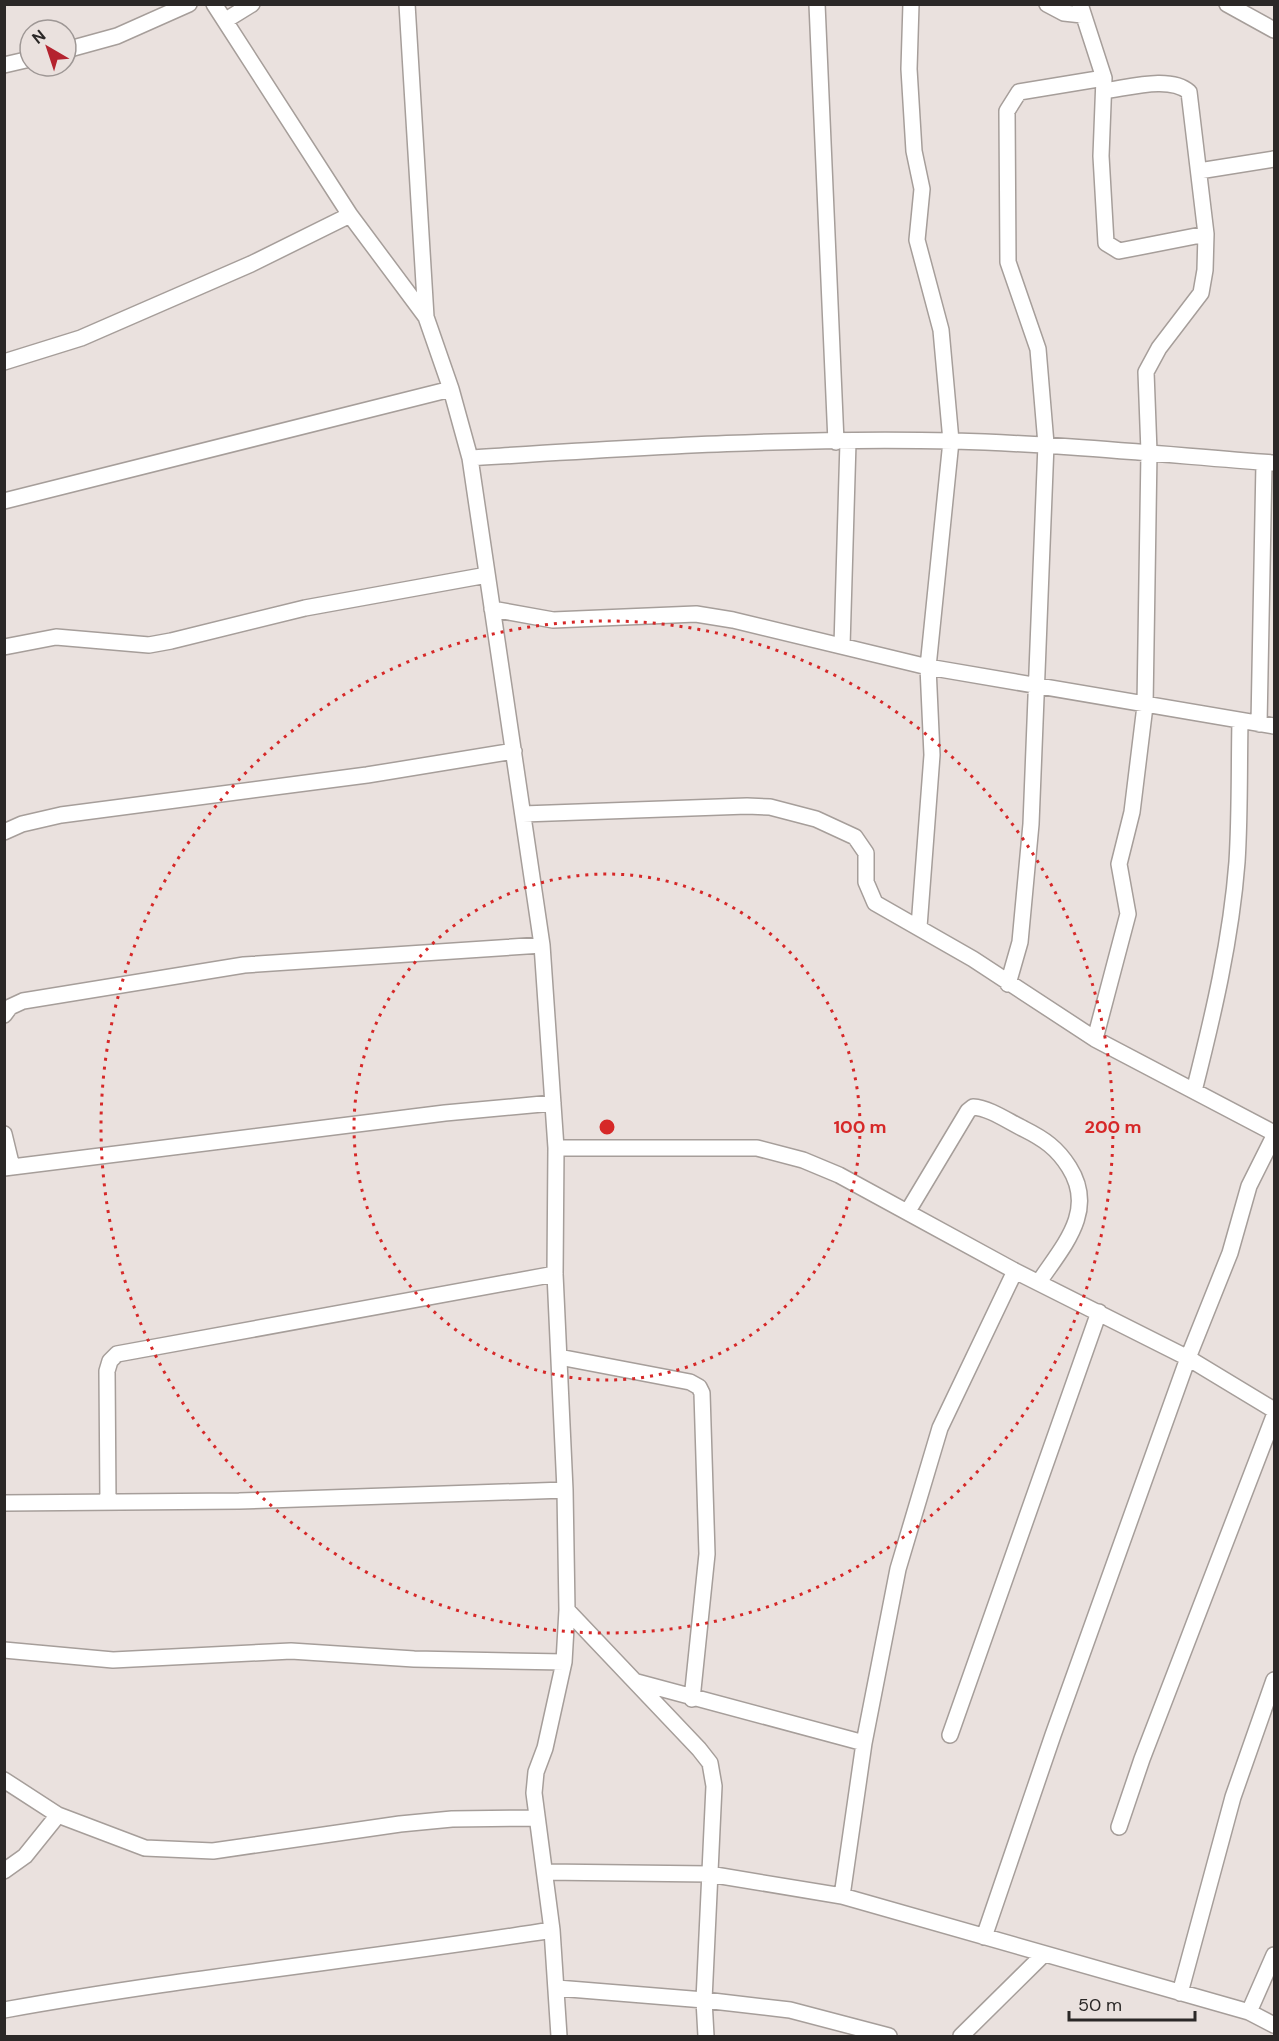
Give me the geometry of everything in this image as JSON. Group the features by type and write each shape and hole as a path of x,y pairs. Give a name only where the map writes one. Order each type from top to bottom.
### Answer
{"street":[{"path":"78,47 117,36 189,4"},
{"path":"214,4 350,215 426,317"},
{"path":"226,20 252,4"},
{"path":"407,4 426,317 451,389 470,458 542,945 556,1148 555,1274 565,1490 567,1610 564,1662 545,1748 536,1772 535,1818 552,1930 559,2037"},
{"path":"817,4 842,442 842,646"},
{"path":"911,4 909,69 914,152 922,189 917,240 941,330 951,441 928,668 932,755 919,927"},
{"path":"1047,4 1064,13 1081,10 1098,54 1104,84 1101,156 1106,243 1119,251 1206,234"},
{"path":"1227,4 1275,30"},
{"path":"1008,984 1020,942 1031,824 1046,444 1038,349 1008,262 1007,111 1019,92 1104,84 1181,85 1189,92 1192,100 1206,234 1205,270 1201,292 1159,348 1146,372 1149,452 1145,706 1132,812 1119,864 1128,915 1095,1039"},
{"path":"1199,171 1275,159"},
{"path":"4,362 81,338 251,264 350,215"},
{"path":"4,501 451,389"},
{"path":"470,458 740,442 951,441 1046,444 1269,463 1258,724"},
{"path":"4,647 56,638 148,645 305,608 487,575"},
{"path":"492,609 553,620 696,614 733,620 928,668 1275,726"},
{"path":"1194,1091 1216,1001 1232,902 1237,853 1240,721"},
{"path":"4,832 22,824 61,814 344,778 514,751"},
{"path":"523,814 747,806 770,807 816,819 855,837 866,853 867,882 875,903 973,959 1095,1039 1275,1134 1249,1186 1230,1253 1188,1358 1053,1735 984,1937"},
{"path":"4,1015 10,1007 23,1001 244,965 542,945"},
{"path":"4,1134 8,1168 445,1113 553,1103"},
{"path":"908,1211 968,1112 974,1107 1046,1140 1060,1152 1074,1174 1082,1204 1078,1219 1066,1241 1039,1282"},
{"path":"556,1148 757,1148 779,1152 839,1175 1015,1271 1188,1358 1275,1410"},
{"path":"842,1896 864,1743 898,1569 940,1428 1015,1271"},
{"path":"108,1502 107,1371 110,1361 117,1354 555,1274"},
{"path":"950,1735 1099,1312"},
{"path":"559,1357 690,1382 699,1387 702,1393 706,1554 692,1699"},
{"path":"1119,1827 1142,1759 1275,1416"},
{"path":"4,1503 239,1502 565,1490"},
{"path":"567,1610 637,1682 710,1763 714,1786 704,2000 706,2037"},
{"path":"4,1650 112,1660 291,1651 414,1659 564,1662"},
{"path":"1180,1993 1233,1797 1275,1680"},
{"path":"637,1682 692,1699 864,1743"},
{"path":"4,1780 58,1815 145,1848 213,1851 400,1824 452,1819 535,1818"},
{"path":"4,1871 25,1856 58,1815"},
{"path":"545,1872 709,1874 842,1896 1249,2012 1275,2025"},
{"path":"4,2010 84,1996 410,1953 552,1930"},
{"path":"961,2037 1043,1955"},
{"path":"1249,2012 1275,1955"},
{"path":"557,1988 704,2000 790,2010 890,2037"}]}
